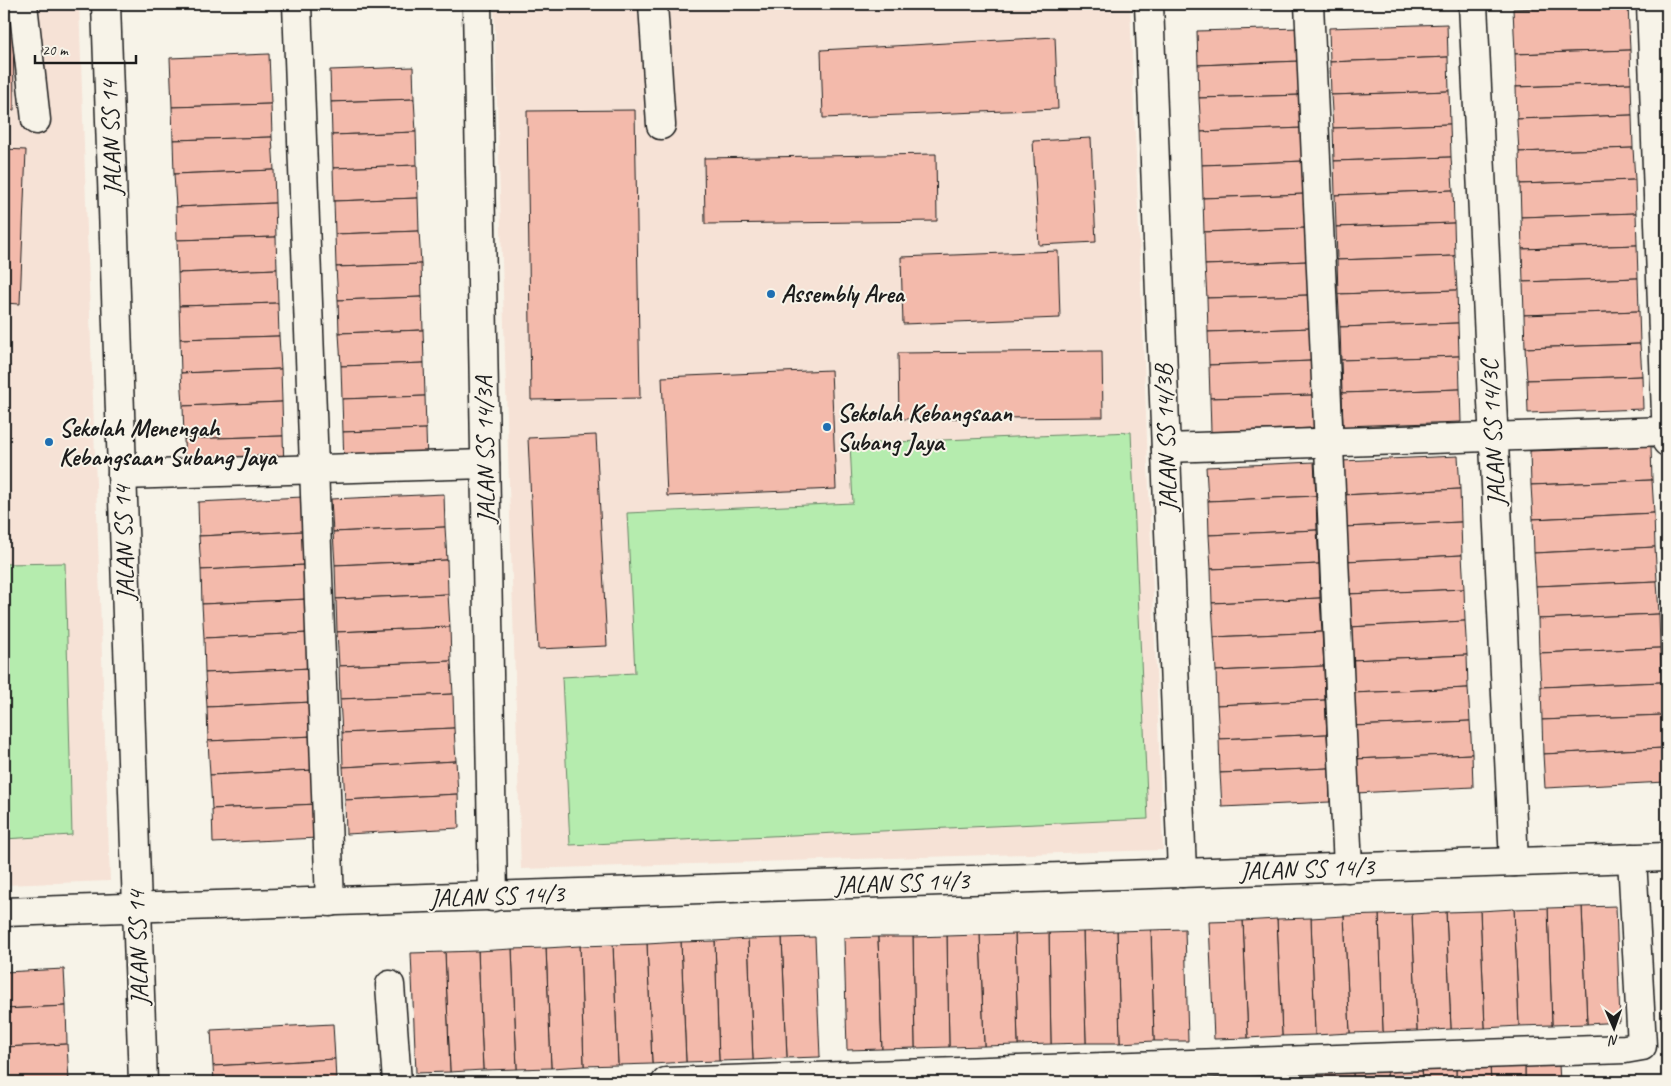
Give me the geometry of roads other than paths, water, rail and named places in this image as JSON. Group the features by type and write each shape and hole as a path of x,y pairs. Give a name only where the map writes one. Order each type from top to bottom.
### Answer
{"street":[{"path":"23,4 36,120"},
{"name":"JALAN SS 14","path":"106,4 142,1082"},
{"path":"297,4 330,902"},
{"name":"JALAN SS 14/3A","path":"477,4 492,896"},
{"path":"653,4 661,125"},
{"name":"JALAN SS 14/3B","path":"1149,4 1182,873"},
{"path":"1309,4 1348,868"},
{"name":"JALAN SS 14/3C","path":"1473,4 1514,862"},
{"path":"1652,4 1667,442"},
{"path":"1166,448 1667,431"},
{"path":"122,475 485,464"},
{"name":"JALAN SS 14/3","path":"4,912 1667,857"},
{"path":"666,1082 1615,1049 1642,1046 1632,858"},
{"path":"390,985 398,1082"}],"place":[{"name":"Assembly Area","path":"771,294"},
{"name":"Sekolah Kebangsaan Subang Jaya","path":"827,427"},
{"name":"Sekolah Menengah Kebangsaan Subang Jaya","path":"49,442"}]}
